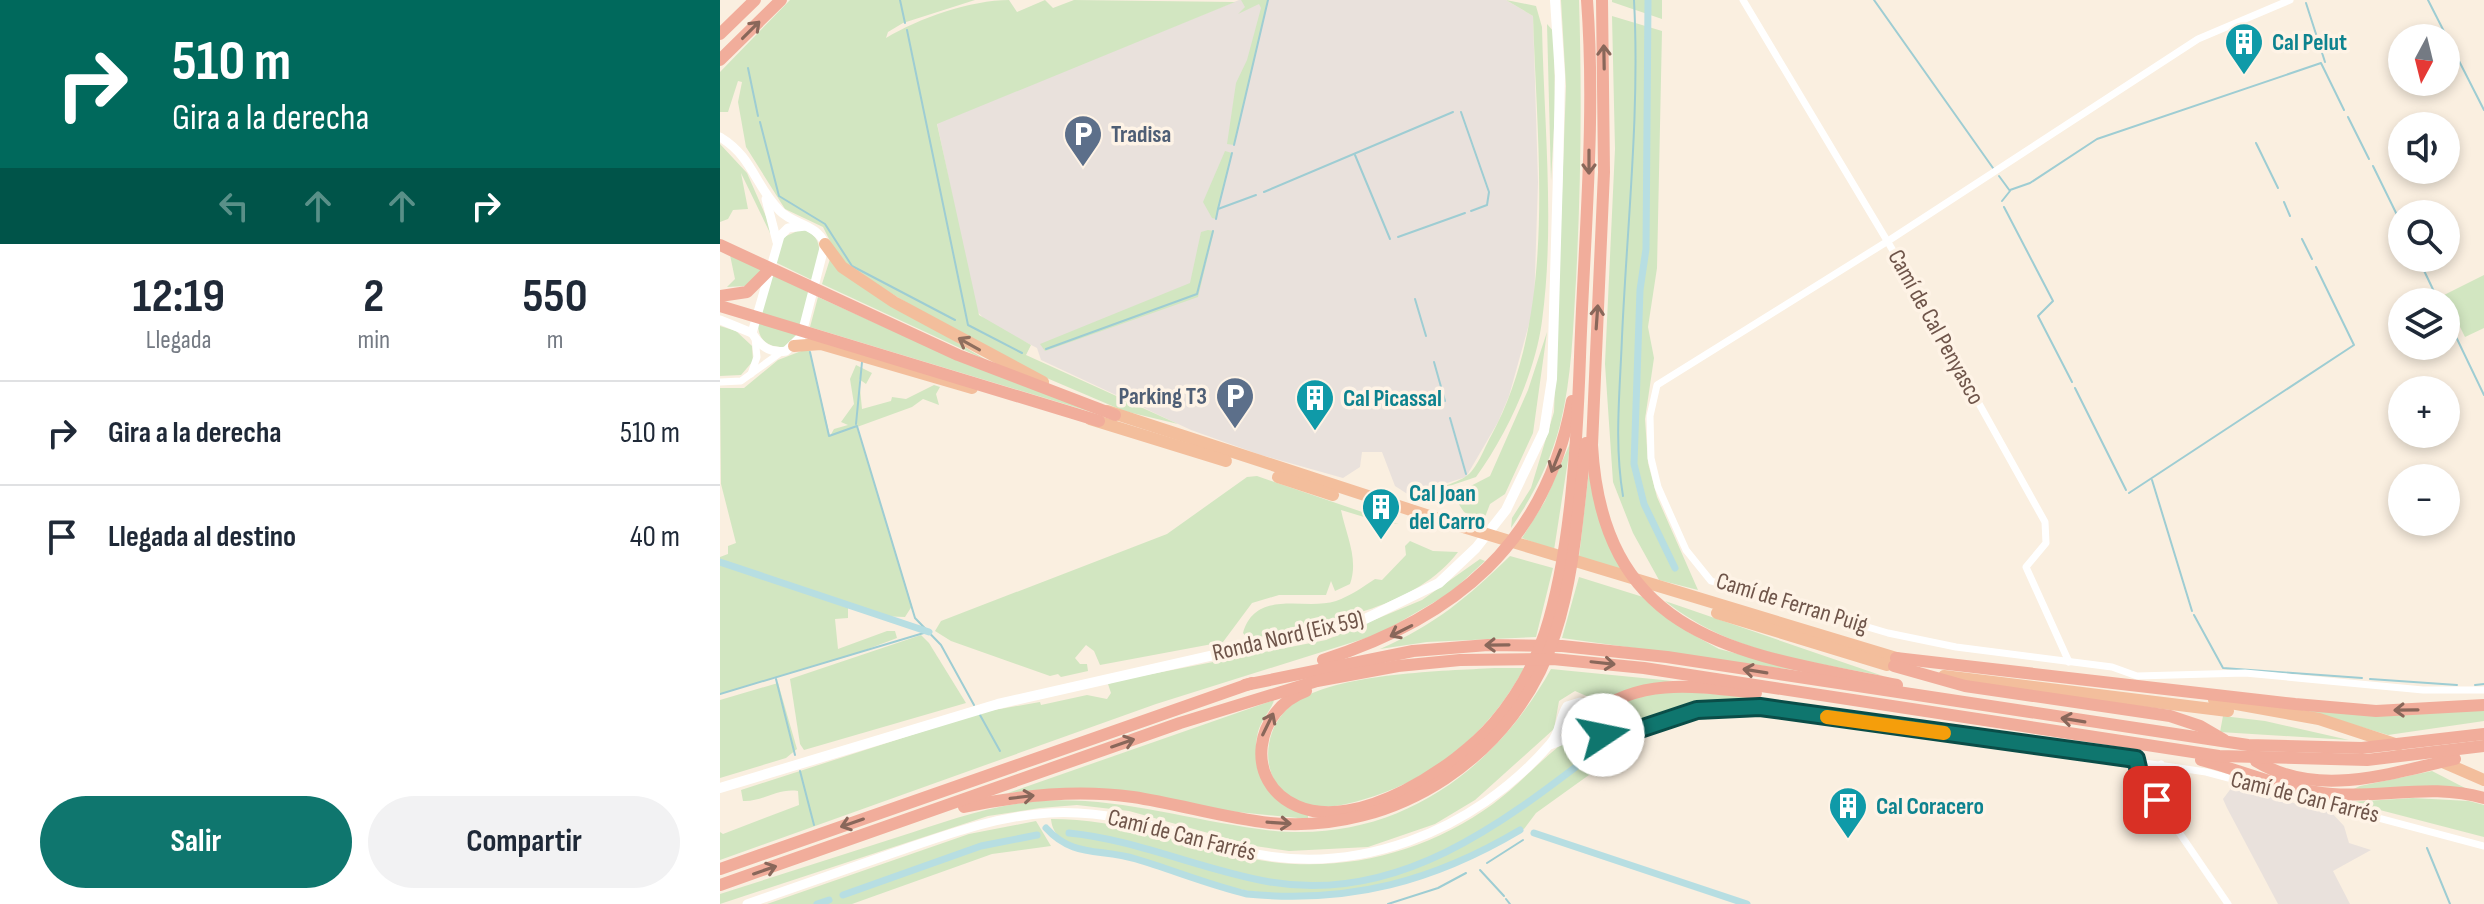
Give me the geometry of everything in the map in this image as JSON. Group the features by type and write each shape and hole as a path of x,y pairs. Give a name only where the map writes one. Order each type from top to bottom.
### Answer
{"highway":[{"path":"720,34 755,0"},
{"path":"720,60 781,0"},
{"path":"1568,542 1589,196 1587,0"},
{"path":"918,818 1001,800 1066,793 1130,797 1272,823 1308,824 1364,816 1415,797 1475,757 1512,717 1550,633 1562,583 1592,394 1604,197 1602,0"},
{"path":"825,244 842,267 894,302 1009,366 1115,415"},
{"path":"720,245 1013,378 1115,415 1965,686 2170,716 2211,732 2267,768 2303,780 2336,782 2484,749"},
{"path":"720,296 747,292 767,272"},
{"path":"720,306 1895,662 1998,684 2226,710 2356,738 2484,780"},
{"path":"790,349 821,344 1099,421"},
{"path":"720,869 1390,637 1438,609 1486,569 1524,523 1544,488 1561,448 1580,358"},
{"path":"1592,394 1596,486 1617,548 1643,587 1679,621 1714,641 1750,654 1998,709"},
{"path":"1245,685 1413,651 1488,645 1562,646 1667,657 2293,754 2409,745 2484,734"},
{"path":"720,885 1193,719 1291,688 1358,673 1460,660 1579,661 1854,700 2151,748 2319,793 2352,795 2440,791 2484,798"},
{"path":"1895,662 2376,711 2484,705"},
{"path":"1895,662 2259,707 2319,719 2373,736 2453,770 2484,789"},
{"path":"1358,673 1287,699 1266,723 1261,747 1264,772 1278,793 1294,805 1317,811 1351,808 1417,785 1452,762 1483,735 1533,674"},
{"path":"1594,719 1624,695 1670,686 1854,700"},
{"path":"2151,748 2397,758 2484,749"}],"main road":[{"name":"Ronda Nord (Eix 59)","path":"720,788 998,704 1359,622 1439,583 1476,548 1499,519 1520,486 1544,431 1552,379 1560,76 1555,0"}],"street":[{"name":"Camí de Cal Penyasco","path":"1743,0 1888,241 2045,522 2046,543 2026,567 2069,662"},
{"name":"Camí de Ferran Puig","path":"2290,0 2198,39 1888,241 1657,385 1650,416 1651,458 1658,487 1686,550 1711,581 1888,633 2145,677 2245,673 2423,690 2484,690"},
{"path":"720,137 742,154 783,215 818,231 825,244 801,337 790,349 772,356 741,381 720,382"},
{"path":"760,180 773,218 777,242"},
{"path":"751,374 757,357 754,335 767,272 777,242 788,228 806,226"},
{"path":"720,320 754,335 766,348 790,349"},
{"path":"1550,745 1562,722 1565,708 1574,702 1588,705 1603,735"},
{"name":"Camí de Can Farrés","path":"1580,734 1625,734 1697,710 1746,706 2136,759 2237,779 2484,846"},
{"path":"1550,745 1580,734 1594,719"},
{"path":"1562,722 1580,734"},
{"name":"Camí de Can Farrés","path":"747,904 955,832 1033,814 1112,816 1279,858 1317,859 1367,854 1414,840 1462,817 1495,794 1550,745"},
{"path":"2136,759 2139,772 2228,904"},
{"path":"2157,800 2157,770 2161,764"}],"shaded area":[{"name":"Tradisa","path":"1239,0 1506,0 1533,16 1538,182 1534,306 1509,396 1498,422 1466,477 1409,495 1395,486 1382,452 1362,452 1360,467 1343,478 1261,455 1191,430 1041,360 1037,348 986,321 976,310 937,123"},
{"path":"2232,787 2332,813 2344,826 2349,843 2371,850 2333,871 2350,904 2278,904 2223,799"}],"green space":[{"path":"790,0 975,0 903,23 888,32 886,38 946,12 994,1 1009,0 1017,12 1045,0 1053,8 1074,0 1235,2 937,124 979,315 1031,345 1026,355 1178,424 1124,411 1035,373 950,329 853,270 836,253 823,227 785,209 746,147 738,102 742,82 738,81 728,112 720,112 720,72"},
{"path":"1241,0 1268,0 1234,145 1227,144 1236,83 1247,60 1261,8 1259,4 1238,14 1245,7"},
{"path":"1506,0 1536,6 1542,27 1548,248 1542,321 1533,362 1518,403 1476,477 1411,499 1407,493 1445,486 1465,477 1473,469 1512,388 1526,337 1535,285 1539,231 1533,16"},
{"path":"1561,0 1579,0 1580,175 1571,353 1556,439 1540,479 1511,528 1512,518 1531,488 1554,412 1566,86"},
{"path":"1662,0 1662,19 1612,2"},
{"path":"1612,16 1662,31 1657,268 1648,327 1654,358 1645,419 1648,463 1657,497 1698,590 1659,580 1633,533 1613,482 1605,364 1615,149"},
{"path":"1547,24 1554,32 1555,110 1551,181"},
{"path":"720,144 747,173 772,230 770,233 741,173 748,209 733,210 728,219 720,222"},
{"path":"1225,151 1232,153 1216,219 1212,218 1203,202"},
{"path":"802,229 810,233 818,244 819,258 814,281 775,262 784,237"},
{"path":"1214,231 1198,297 1045,351 1040,344 1190,283 1201,232"},
{"path":"730,255 762,270 747,286 727,287 735,279"},
{"path":"830,259 849,278 988,361 822,284"},
{"path":"772,274 810,293 801,325 760,313"},
{"path":"2484,275 2484,328 2465,337 2460,327 2458,288"},
{"path":"818,297 953,358 1101,415 810,327"},
{"path":"758,323 797,334 784,347 773,346 762,338"},
{"path":"720,326 736,331 752,346 753,361 741,375 720,376"},
{"path":"1547,332 1533,433 1505,494 1490,504 1485,517 1477,519 1464,512 1456,500 1459,492 1490,476 1528,390"},
{"path":"809,348 830,436 834,429 848,425 841,422 854,404 850,379 856,365 872,373 866,384 859,379 862,409 891,401 892,397 906,399 934,385 940,387 936,394 939,405 923,399 912,407 857,427 912,606 905,617 878,616 848,606 848,618 835,619 838,649 887,631 895,631 897,638 852,655 720,694 720,557 728,554 728,546 736,543 721,484 720,388 744,388 778,360"},
{"path":"1571,441 1554,550 1522,538 1545,501"},
{"path":"1589,470 1592,491 1625,571 1579,557"},
{"path":"1257,476 1374,516 1384,515 1385,520 1399,524 1385,522 1381,527 1374,520 1341,510 1352,556 1350,584 1335,591 1331,581 1326,595 1279,595 1252,603 1223,642 1100,665 1094,651 1086,645 1075,658 1080,664 1087,664 1088,671 1061,677 1058,674 1050,676 951,641 935,631 941,621 1167,534 1247,477"},
{"path":"1410,541 1433,551 1458,552 1419,587 1369,609 1265,636 1247,638 1243,633 1249,619 1259,610 1283,604 1336,601 1375,579 1382,580 1406,555 1405,546"},
{"path":"1510,556 1553,568 1536,637 1427,642 1380,649 1450,609"},
{"path":"1480,559 1485,561 1450,593 1379,634 1156,704 720,860 720,832 723,834 799,805 798,791 783,791 743,801 741,790 983,712 1040,702 1041,705 1087,695 1107,699 1111,693 1108,684 1121,680 1326,640 1422,600"},
{"path":"1579,577 1643,597 1688,632 1719,649 1808,672 1562,638"},
{"path":"1665,601 1883,676 1796,659 1742,643 1690,618"},
{"path":"921,635 966,703 804,750 800,744 790,679"},
{"path":"1524,668 1495,713 1477,732 1437,766 1414,779 1365,799 1318,807 1293,799 1280,788 1272,774 1268,758 1269,742 1285,711 1299,700 1318,691 1367,679"},
{"path":"1551,669 1673,681 1640,687 1598,701 1575,691 1559,701 1554,729 1475,800 1435,824 1368,847 1289,851 1255,846 1129,811 1077,805 1040,808 988,816 720,904 720,894 950,820 1020,803 1067,800 1122,805 1259,829 1306,832 1350,827 1392,815 1430,797 1466,772 1498,742 1526,708"},
{"path":"778,683 797,749 786,758 720,778 720,700"},
{"path":"1679,691 1747,697 2085,748 1754,702 1687,708 1621,732 1603,729 1601,723 1607,714 1624,701"},
{"path":"1274,700 1258,732 1257,759 1275,794 1308,815 1308,819 1029,791 1008,793"},
{"path":"2301,709 2484,709 2484,721 2388,735"},
{"path":"2223,716 2265,721 2349,740 2220,732"},
{"path":"1595,738 1611,742 1614,757 1536,813 1524,829 1519,828 1487,847 1422,875 1356,891 1286,894 1232,888 1141,859 1069,844 1054,830 1051,819 1126,827 1281,863 1345,862 1407,848 1466,822 1493,804 1558,747 1569,741"},
{"path":"2432,771 2467,789 2349,791 2360,786"},
{"path":"2413,798 2469,801 2484,805 2484,837 2349,802"},
{"path":"1036,821 1051,846 992,854 852,904 767,904 969,834"}],"waterway":[{"path":"900,0 905,23"},
{"path":"1234,145 1268,0"},
{"path":"1623,496 1618,417 1634,126 1634,0"},
{"path":"1648,0 1646,249 1640,290 1634,464 1644,504 1675,568"},
{"path":"1874,0 1993,168"},
{"path":"2428,0 2484,110"},
{"path":"2306,3 2325,62"},
{"path":"907,30 968,325 1022,353"},
{"path":"2010,190 2030,183 2097,139 2321,63 2344,110"},
{"path":"748,68 758,116"},
{"path":"1264,192 1453,112"},
{"path":"1461,112 1489,192 1487,205 1471,211"},
{"path":"2348,117 2369,159"},
{"path":"760,122 779,196 825,224 852,266 955,320"},
{"path":"2256,143 2278,188"},
{"path":"1218,209 1232,153"},
{"path":"1355,155 1390,239"},
{"path":"2373,166 2390,200"},
{"path":"1999,176 2010,191 2002,201"},
{"path":"1216,219 1218,209 1256,195"},
{"path":"2284,202 2290,216"},
{"path":"2004,207 2053,301 2038,316 2072,382"},
{"path":"1398,237 1465,213"},
{"path":"1046,349 1197,294 1213,231"},
{"path":"2302,239 2312,259"},
{"path":"2129,493 2354,345 2316,267"},
{"path":"2425,272 2432,288"},
{"path":"1415,299 1426,336"},
{"path":"2460,345 2484,395"},
{"path":"810,352 829,436 857,426 915,618 941,645 974,705"},
{"path":"856,424 862,362"},
{"path":"1434,362 1445,401"},
{"path":"2075,388 2126,490"},
{"path":"1450,418 1466,474"},
{"path":"2152,480 2192,611"},
{"path":"720,562 929,632"},
{"path":"2194,615 2223,668 2362,678"},
{"path":"720,694 927,632"},
{"path":"776,679 795,755"},
{"path":"2370,679 2457,685"},
{"path":"2475,685 2484,684"},
{"path":"980,715 1000,751"},
{"path":"1069,833 1145,848 1270,882 1317,886 1362,881 1405,869 1447,852 1525,805 1598,750"},
{"path":"800,771 814,825"},
{"path":"1046,828 1066,844 1077,848 1136,859 1247,894 1285,896 1356,892 1390,885 1456,863 1520,830"},
{"path":"1534,833 1747,904"},
{"path":"843,895 981,846 1037,835"},
{"path":"1487,863 1523,840"},
{"path":"2427,848 2450,904"},
{"path":"1480,870 1504,896"},
{"path":"1388,904 1438,888 1466,873"},
{"path":"1506,899 1510,904"},
{"path":"817,904 829,900"}],"slow traffic":[{"path":"1827,717 1944,733"}],"place":[{"name":"Cal Pelut","path":"2244,76"},
{"name":"Tradisa","path":"1083,168"},
{"name":"Parking T3","path":"1235,430"},
{"name":"Cal Picassal","path":"1315,432"},
{"name":"Cal Joan del Carro","path":"1381,541"},
{"name":"Cal Coracero","path":"1848,840"}],"route":[{"path":"1603,735 1625,734 1697,710 1728,706 1760,707 2136,759 2139,772 2157,800"}]}
